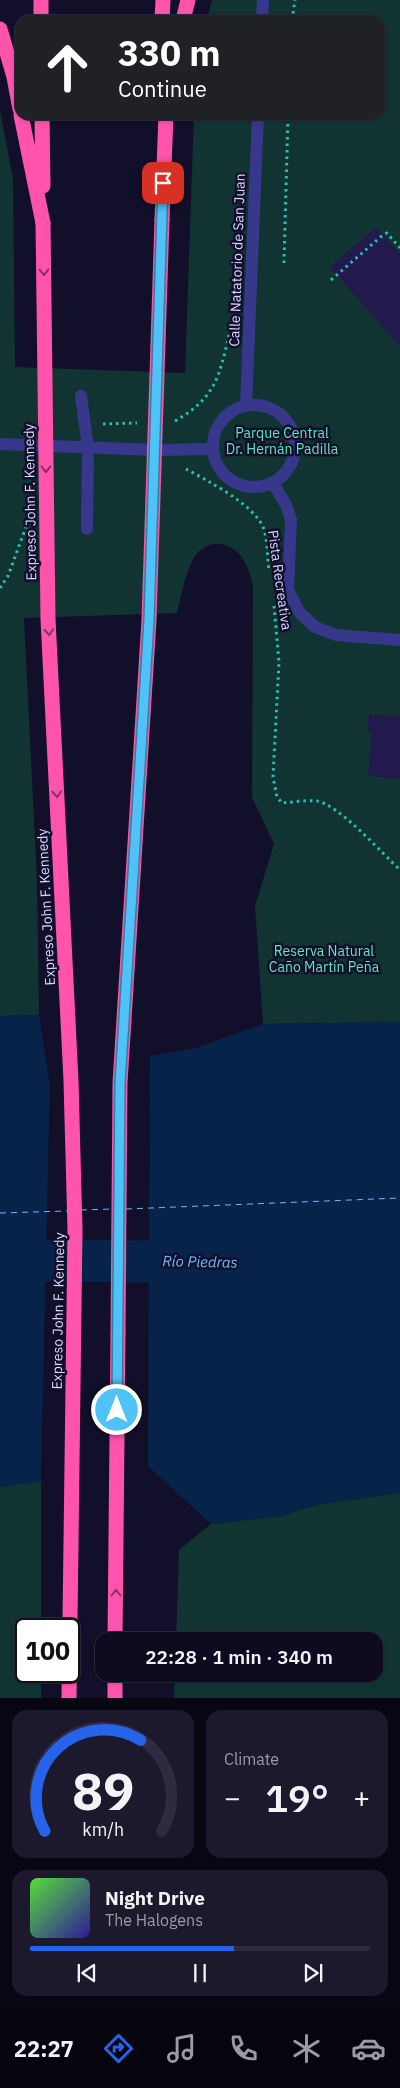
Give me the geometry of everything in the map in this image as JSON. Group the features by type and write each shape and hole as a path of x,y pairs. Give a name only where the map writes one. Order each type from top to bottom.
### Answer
{"highway":[{"path":"41,0 41,15"},
{"path":"162,0 162,15"},
{"path":"184,15 188,0"},
{"path":"0,29 15,82"},
{"path":"22,120 43,223"},
{"name":"Expreso John F. Kennedy","path":"42,120 48,619 70,1062 76,1230 69,1698"},
{"path":"162,120 162,220"},
{"path":"115,1632 120,1083 149,620 166,120"},
{"path":"115,1682 115,1698"}],"lane":[{"path":"262,15 263,0"},
{"name":"Calle Natatorio de San Juan","path":"246,406 258,120"},
{"path":"81,396 88,447 87,529"},
{"path":"246,406 270,408 277,412 289,426 295,442 294,456 287,470 273,483 260,487 236,483 226,476 220,468 213,449 215,436 226,417 236,409 246,406"},
{"path":"0,444 156,450 213,449"},
{"path":"273,483 286,505 291,520 288,590 300,613 315,626 336,635 400,640"}],"path":[{"path":"293,15 295,0"},
{"path":"284,263 288,120"},
{"path":"331,280 386,233 400,248"},
{"name":"Pista Recreativa","path":"177,468 186,469 240,501 256,518 263,527 270,576"},
{"path":"0,588 8,576 21,537 28,523"},
{"name":"Pista Recreativa","path":"274,605 279,662 273,777 277,797 282,803 316,801 325,804 339,813 400,870"}],"green space":[{"name":"Parque Central Dr. Hernán Padilla","path":"212,0 400,0 400,1022 263,1024 255,906 274,844 252,797 253,586 243,559 234,549 220,544 211,544 199,551 195,556 185,580 177,613 24,618 37,883 39,1015 0,1016 0,110 13,179 15,367 185,373 194,120 385,120 385,15 208,15"},
{"path":"41,1481 41,1618 15,1618 15,1683 41,1683 41,1698 0,1698 0,1487"},
{"path":"400,1493 400,1698 174,1698 175,1682 383,1682 383,1632 176,1632 179,1550 211,1524 281,1516 320,1504"}],"water":[{"path":"39,1015 50,1085 41,1481 0,1487 0,1016"},
{"path":"400,1022 400,1493 320,1504 281,1516 211,1524 148,1466 150,1056 196,1048 263,1024"}],"pier":[{"path":"39,1012 41,1014 52,1085 43,1481 41,1484 50,1085"},
{"path":"150,1053 147,1469 145,1466 147,1056"}],"building":[{"path":"376,227 400,254 400,347 330,267"},
{"path":"369,714 400,716 400,779 368,776 372,732 367,732"}],"waterway":[{"name":"Río Piedras","path":"0,1260 207,1262"}],"ferry route":[{"path":"126,1209 400,1198"},
{"path":"81,1210 112,1209"},
{"path":"0,1213 67,1211"}],"route":[{"path":"117,1410 120,1083 149,620 163,183"}],"park label":[{"name":"Reserva Natural Caño Martín Peña","path":"324,960"}]}
